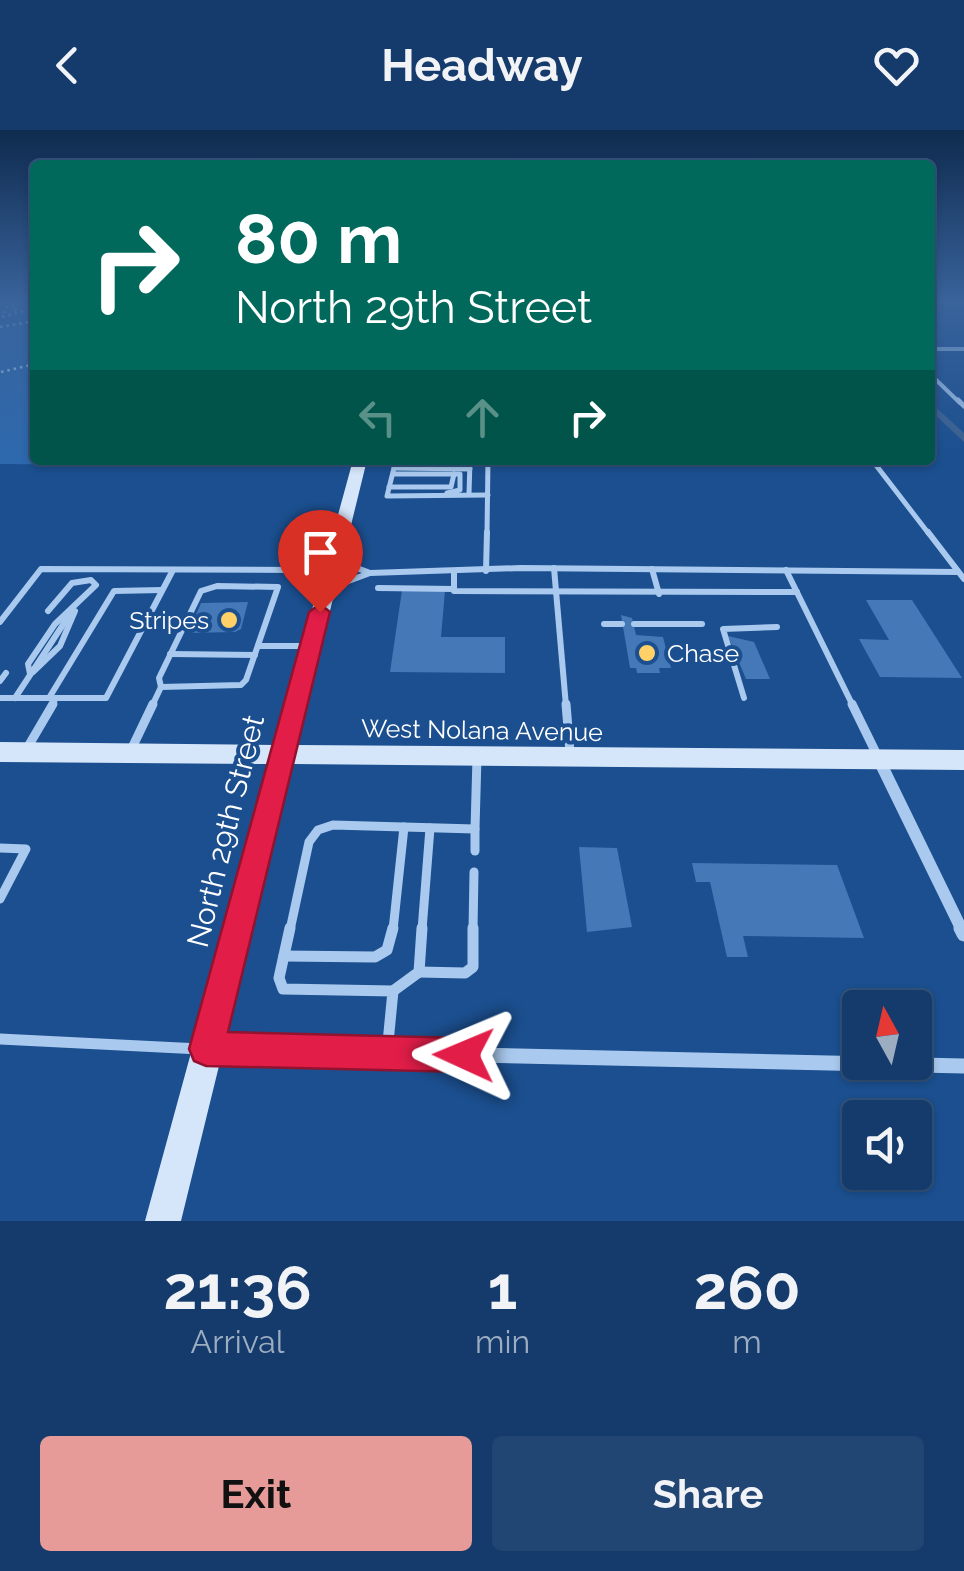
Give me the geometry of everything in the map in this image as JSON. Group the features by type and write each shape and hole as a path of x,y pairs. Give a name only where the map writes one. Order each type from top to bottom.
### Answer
{"main road":[{"name":"North 29th Street","path":"162,1221 359,465"},
{"name":"West Nolana Avenue","path":"0,752 964,760"}],"street":[{"path":"880,762 964,934"},
{"path":"206,1049 964,1066"}],"lane":[{"path":"935,379 964,406"},
{"path":"469,494 470,465"},
{"path":"486,571 488,465"},
{"path":"876,465 961,575"},
{"path":"394,467 470,469"},
{"path":"390,487 428,493 460,490 460,474 394,467"},
{"path":"394,467 387,496 488,495"},
{"path":"0,622 40,569 301,570 336,549 350,565 370,573"},
{"path":"320,612 343,584 370,573 554,568 961,575"},
{"path":"554,568 571,758"},
{"path":"652,569 659,594"},
{"path":"0,698 106,698 173,570"},
{"path":"301,570 326,586"},
{"path":"786,570 880,762"},
{"path":"454,572 454,588"},
{"path":"30,674 28,664 54,624 96,585 91,580 72,583 48,612"},
{"path":"217,586 278,587 241,685 224,682 211,687 164,687 159,678 176,654 201,591 217,586"},
{"path":"378,588 659,594 797,592"},
{"path":"24,752 114,590 162,590"},
{"path":"15,698 30,674 46,664 72,624 76,606"},
{"path":"604,624 622,624"},
{"path":"634,624 702,624"},
{"path":"744,698 722,632 726,628 776,627"},
{"path":"176,654 234,655 310,646"},
{"path":"176,654 176,666"},
{"path":"187,664 192,654"},
{"path":"203,666 208,655"},
{"path":"219,665 223,655"},
{"path":"230,666 234,655"},
{"path":"177,687 182,676"},
{"path":"211,687 215,676"},
{"path":"130,753 171,677"},
{"path":"194,687 199,677"},
{"path":"475,851 478,758"},
{"path":"474,872 472,967 464,973 419,972 392,991 283,989 279,978 308,842 318,830 333,826 476,829"},
{"path":"284,956 375,956 387,950 392,938 404,827"},
{"path":"419,972 430,828"},
{"path":"0,848 26,849 0,899"},
{"path":"387,1053 392,991"},
{"path":"0,1039 206,1049"}],"path":[{"path":"1,372 30,365"}],"shaded area":[{"path":"0,351 30,351 30,464 0,464"},
{"path":"112,465 336,465 335,467"}],"building":[{"path":"402,590 445,591 441,637 505,637 505,673 390,672"},
{"path":"866,600 912,600 962,678 880,677 859,639 889,640"},
{"path":"248,602 241,629 188,633 201,603"},
{"name":"Chase","path":"621,615 632,618 636,635 663,637 671,668 659,668 660,673 637,673 636,668 630,668"},
{"path":"728,636 754,642 770,679 746,679"},
{"path":"579,847 617,848 632,927 587,932"},
{"path":"692,863 837,865 864,938 743,936 748,957 727,957 710,882 696,882"}],"waterway":[{"path":"935,410 964,439"}],"place":[{"name":"Stripes","path":"229,620"},
{"name":"Chase","path":"647,653"}],"route":[{"path":"320,612 206,1049 464,1055"}]}
